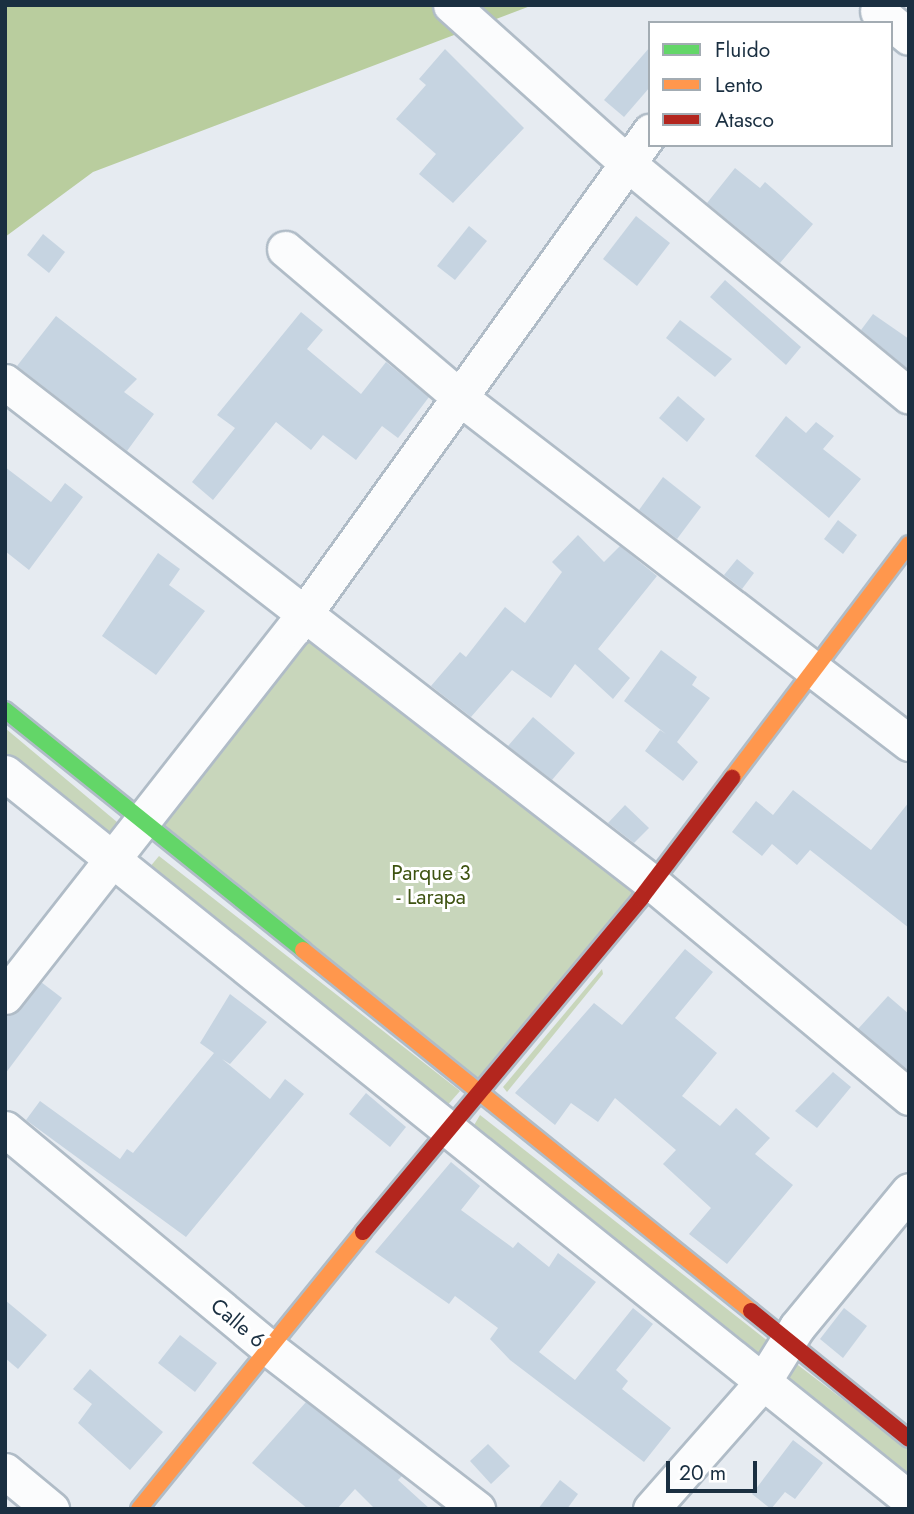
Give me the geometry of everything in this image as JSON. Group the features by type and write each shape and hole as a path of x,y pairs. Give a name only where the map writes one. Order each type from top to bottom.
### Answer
{"street":[{"path":"451,5 628,164 909,396"},
{"path":"878,11 890,21"},
{"path":"893,24 909,37"},
{"path":"5,996 145,821 304,614 463,400 648,135"},
{"path":"285,248 463,400 909,743"},
{"path":"5,382 651,883 909,1097"},
{"path":"139,1509 450,1130 477,1092 651,883 909,544"},
{"path":"5,710 909,1439"},
{"path":"5,773 909,1499"},
{"name":"Calle 6","path":"5,1129 270,1349 477,1509"},
{"path":"651,1509 762,1383 789,1344 909,1191"},
{"path":"5,1471 51,1509"}],"green space":[{"path":"5,5 533,5 93,172 5,237"},
{"name":"Parque 3 - Larapa","path":"309,630 533,804 641,898 474,1084 157,829"},
{"path":"5,728 117,822 113,838 5,762"},
{"path":"159,856 460,1091 445,1108 144,874"},
{"path":"602,969 603,974 507,1092 503,1087"},
{"path":"480,1115 769,1342 758,1363 473,1127"},
{"path":"794,1362 909,1450 909,1486 784,1384 786,1365"}],"building":[{"path":"445,49 524,128 453,203 419,174 436,154 396,119 426,85 419,79"},
{"path":"648,49 648,89 624,117 604,100"},
{"path":"735,168 760,188 765,182 813,224 780,263 707,203"},
{"path":"636,216 670,243 637,286 603,259"},
{"path":"469,226 487,241 455,280 437,266"},
{"path":"43,234 65,252 49,273 27,255"},
{"path":"725,280 801,347 786,365 710,297"},
{"path":"301,312 323,330 307,349 361,394 386,362 429,397 398,438 382,426 356,460 323,435 311,450 276,422 213,500 192,482 235,428 217,415"},
{"path":"873,314 909,339 909,370 861,330"},
{"path":"56,316 137,379 124,392 154,414 127,451 17,366"},
{"path":"680,320 732,359 715,377 666,338"},
{"path":"678,396 705,419 687,442 659,418"},
{"path":"786,416 806,433 816,422 834,436 823,449 861,479 829,518 755,456"},
{"path":"5,467 51,502 65,483 83,497 29,570 5,551"},
{"path":"663,477 701,507 677,539 639,510"},
{"path":"838,520 857,535 843,554 824,539"},
{"path":"578,535 604,562 620,546 657,576 598,649 630,678 613,699 575,664 551,698 512,670 471,717 431,686 460,652 466,657 505,607 525,623 562,572 552,562"},
{"path":"158,553 180,569 169,585 205,611 156,675 102,636"},
{"path":"737,559 754,573 742,589 724,575"},
{"path":"661,650 697,677 692,685 710,698 677,742 698,762 683,781 645,751 660,730 666,734 624,701"},
{"path":"533,717 575,753 552,780 508,746"},
{"path":"793,790 871,850 909,802 909,928 810,850 797,865 772,844 762,856 732,832 756,801 773,815"},
{"path":"625,805 649,828 634,843 608,823"},
{"path":"685,949 713,972 675,1018 717,1053 682,1096 720,1126 736,1108 770,1138 755,1154 793,1185 727,1264 689,1234 711,1208 663,1164 676,1150 615,1098 598,1122 571,1103 555,1125 515,1093 594,1003 622,1025"},
{"path":"41,982 62,998 5,1074 5,1016 20,1009"},
{"path":"230,994 267,1022 230,1064 222,1059 270,1099 285,1079 304,1094 186,1237 26,1120 40,1101 120,1159 127,1149 133,1153 214,1053 200,1043"},
{"path":"888,996 909,1014 909,1071 858,1029"},
{"path":"833,1072 851,1087 817,1128 795,1111"},
{"path":"366,1093 406,1127 390,1147 349,1114"},
{"path":"451,1162 480,1186 461,1210 513,1248 518,1242 549,1267 558,1253 596,1282 539,1352 575,1380 633,1308 653,1324 616,1370 628,1381 622,1389 671,1428 644,1462 510,1360 490,1339 498,1328 455,1296 449,1304 375,1252"},
{"path":"5,1300 47,1335 18,1369 5,1358"},
{"path":"844,1308 867,1326 843,1358 820,1339"},
{"path":"180,1335 217,1363 195,1392 158,1363"},
{"path":"90,1369 163,1432 130,1470 78,1423 92,1404 73,1389"},
{"path":"306,1402 402,1476 398,1480 430,1509 375,1509 355,1489 337,1509 308,1509 252,1463"},
{"path":"793,1440 823,1463 795,1499 785,1492 771,1509 752,1494"},
{"path":"488,1444 510,1466 491,1484 470,1461"},
{"path":"560,1480 578,1494 567,1509 538,1509"}],"traffic: fast":[{"path":"5,710 303,950"}],"traffic: slow":[{"path":"732,778 909,544"},
{"path":"303,950 751,1311"},
{"path":"139,1509 363,1232"}],"traffic: jam":[{"path":"363,1232 641,898 732,778"},
{"path":"751,1311 909,1439"}]}
